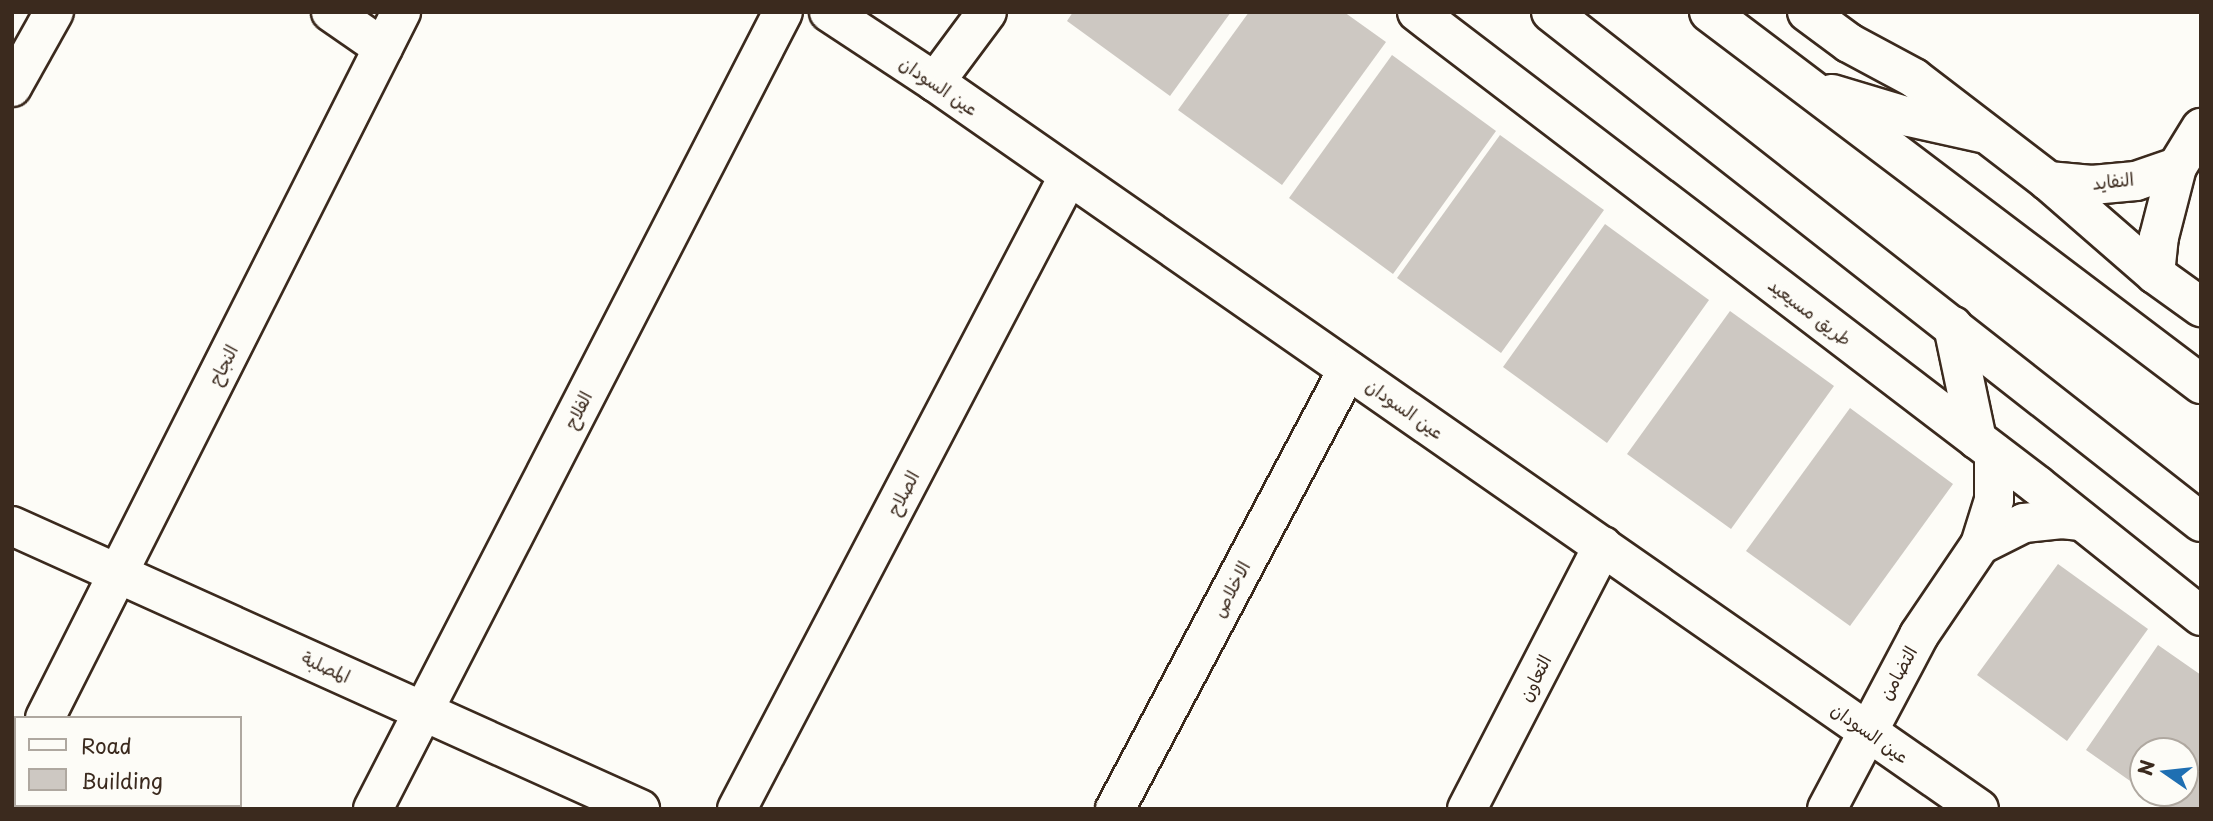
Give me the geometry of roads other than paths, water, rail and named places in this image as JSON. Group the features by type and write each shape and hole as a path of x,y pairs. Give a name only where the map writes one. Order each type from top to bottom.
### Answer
{"main road":[{"path":"12,87 54,12"},
{"path":"331,12 383,48"},
{"name":"النجاح","path":"45,716 401,12"},
{"name":"الفلاح","path":"373,809 783,12"},
{"name":"عين السودان","path":"829,12 935,82 1979,809"},
{"path":"935,82 987,12"},
{"name":"طريق مسيعيد","path":"1417,12 1986,446 2201,616"},
{"path":"1550,12 2201,522"},
{"path":"1709,12 2201,384"},
{"path":"1807,12 1849,43 1914,78 1982,133 2048,181 2155,274 2201,307"},
{"path":"1806,86 1909,117 1982,133"},
{"path":"2155,274 2159,237 2177,167 2201,128"},
{"name":"النفايد","path":"2048,181 2092,185 2136,181 2177,167"},
{"name":"الصلاح","path":"737,809 1069,177"},
{"name":"التضامن","path":"1827,809 1919,635 1979,545 1994,500 1986,446 1953,326"},
{"name":"الاخلاص","path":"1115,809 1347,370"},
{"path":"1979,545 2024,523 2062,519 2081,521"},
{"name":"المصلبة","path":"12,526 640,809"},
{"name":"التعاون","path":"1467,809 1603,546"}]}
